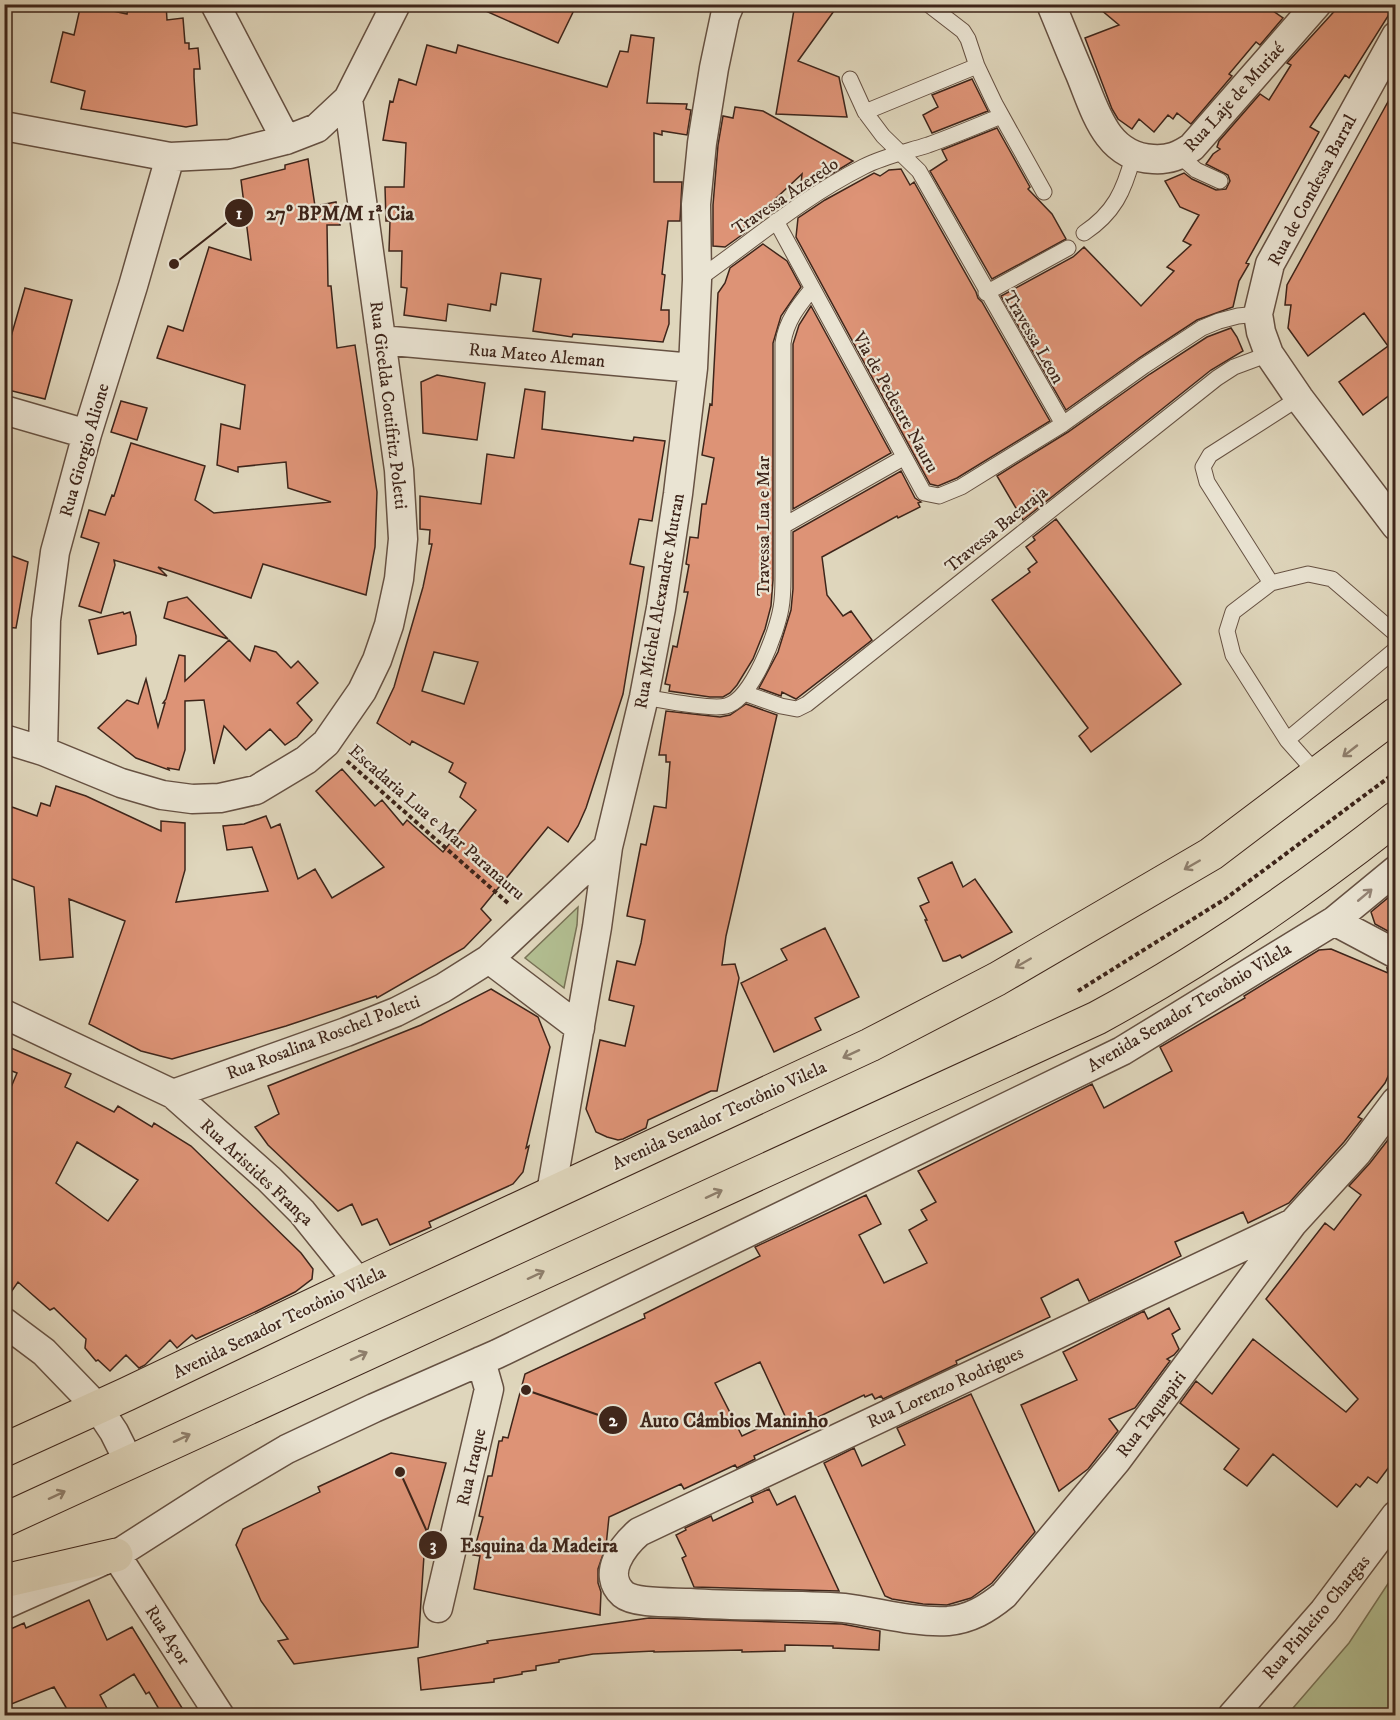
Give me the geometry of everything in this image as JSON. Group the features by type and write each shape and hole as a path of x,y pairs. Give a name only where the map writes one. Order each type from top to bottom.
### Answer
{"main road":[{"name":"Avenida Senador Teotônio Vilela","path":"4,1450 870,1045 997,979 1211,854 1318,775 1395,714"},
{"name":"Avenida Senador Teotônio Vilela","path":"4,1520 1097,1018 1198,960 1341,862 1395,818"},
{"path":"4,1581 116,1555"}],"street":[{"path":"215,4 286,140"},
{"path":"6,125 170,157 230,154 286,140 317,128 348,99 396,4"},
{"name":"Rua Michel Alexandre Mutran","path":"551,1193 597,927 608,847 644,697 665,585 693,368 697,280 696,204 702,143 714,68 725,16 730,4"},
{"path":"1051,4 1102,127 1117,145 1133,157"},
{"name":"Rua Laje de Muriaé","path":"1133,157 1163,160 1179,156 1192,147 1317,4"},
{"name":"Rua de Condessa Barral","path":"1395,36 1270,264 1258,314 1261,332 1269,354 1299,398 1395,526"},
{"name":"Rua Gicelda Cottifritz Poletti","path":"4,739 43,751 121,783 162,795 192,799 220,798 256,790 306,760 326,743 362,692 377,660 389,625 399,579 403,509 348,99"},
{"name":"Rua Giorgio Alione","path":"43,751 49,590 55,552 87,434 134,286 170,157"},
{"name":"Rua Mateo Aleman","path":"381,340 693,368"},
{"path":"4,410 87,434"},
{"name":"Rua Rosalina Roschel Poletti","path":"173,1094 396,1012 443,988 489,959 608,847"},
{"name":"Avenida Senador Teotônio Vilela","path":"4,1605 116,1555 287,1449 481,1361 1122,1051 1334,921 1395,870"},
{"path":"1334,921 1395,954"},
{"path":"489,959 580,1028"},
{"path":"4,1014 173,1094"},
{"name":"Rua Aristides França","path":"173,1094 262,1172 302,1212 359,1283"},
{"name":"Rua Taquapiri","path":"847,1609 923,1620 949,1621 978,1613 1004,1595 1117,1460 1293,1223 1357,1153 1395,1101"},
{"name":"Rua Lorenzo Rodrigues","path":"847,1609 815,1606 728,1606 639,1600 623,1594 616,1584 614,1570 618,1554 639,1532 1293,1223"},
{"path":"4,1322 44,1352 98,1408 114,1432 129,1462"},
{"name":"Rua Iraque","path":"438,1608 489,1389 481,1361"},
{"name":"Rua Pinheiro Chargas","path":"1232,1716 1324,1611 1395,1515"},
{"name":"Rua Açor","path":"116,1555 220,1716"}],"lane":[{"path":"928,4 963,31 976,66 1001,116 1044,192"},
{"path":"865,112 976,66"},
{"name":"Travessa Leon","path":"850,79 865,112 898,152 918,171 1063,424"},
{"name":"Travessa Azeredo","path":"697,280 776,221 836,181 898,152 928,145 1001,116"},
{"path":"1179,156 1196,171 1220,181"},
{"path":"1084,233 1110,212 1122,193 1133,157"},
{"name":"Via de Pedestre Nauru","path":"776,221 924,493 939,496 961,487 1052,433 1063,424"},
{"path":"986,293 1068,248"},
{"name":"Travessa Lua e Mar","path":"744,693 771,646 782,608 783,343 784,334 793,315 812,289"},
{"path":"1063,424 1202,328 1238,316 1258,314"},
{"name":"Travessa Bacaraja","path":"744,693 797,709 807,704 1217,378 1234,367 1269,354"},
{"path":"1271,583 1207,482 1203,467 1210,455 1299,398"},
{"path":"783,526 903,458"},
{"path":"1318,775 1287,740 1233,655 1227,631 1233,612 1271,583 1308,574 1332,579 1395,634"},
{"path":"1287,740 1395,650"},
{"path":"644,697 726,706 744,693"}],"path":[{"name":"Escadaria Lua e Mar Paranauru","path":"326,743 529,921"}],"green space":[{"path":"578,907 577,925 564,988 525,958"},
{"path":"1395,1573 1395,1715 1287,1715 1349,1643"}],"building":[{"path":"81,4 127,14 129,4 166,4 167,20 183,18 185,43 189,43 189,49 198,48 200,69 194,69 197,125 186,127 81,109 85,91 51,82 63,32 74,35"},
{"path":"470,4 577,4 558,43"},
{"path":"795,4 839,4 798,61 839,77 847,117 776,114"},
{"path":"1094,4 1263,4 1283,18 1260,45 1256,42 1229,74 1232,76 1191,124 1177,113 1173,119 1168,115 1154,132 1139,119 1132,129 1118,119 1112,109 1085,38 1119,25"},
{"path":"1341,4 1395,5 1349,78 1345,75 1310,127 1319,132 1246,263 1249,264 1239,281 1233,307 1197,320 1066,410 1001,296 1073,257 1084,247 1141,306 1174,271 1167,267 1191,245 1183,241 1199,215 1180,207 1165,181 1184,173 1216,190 1226,189 1230,181 1228,175 1206,164 1220,149 1217,147 1219,141 1260,94 1269,100 1291,65 1287,63"},
{"path":"631,35 654,38 647,103 687,104 686,109 691,110 687,135 662,131 662,135 654,133 654,182 682,182 680,221 668,221 662,274 665,275 661,310 669,310 669,324 663,342 573,334 572,337 533,331 541,279 501,273 496,305 491,304 490,311 448,304 446,321 404,315 407,288 401,287 402,251 389,251 390,221 386,221 385,187 404,187 406,143 383,140 390,101 393,102 399,79 416,85 427,45 456,53 458,45 607,87 620,51 628,52"},
{"path":"972,79 988,111 932,133 923,115 938,107 932,95"},
{"path":"1395,89 1395,391 1363,415 1339,382 1388,346 1364,313 1308,356 1288,328 1291,305 1285,305 1287,285"},
{"path":"735,107 763,111 853,161 800,193 802,174 743,229 746,232 725,247 713,246 713,205 718,145 723,116 733,118"},
{"path":"997,128 1030,187 1028,189 1052,214 1066,239 992,279 930,171 947,160 942,150"},
{"path":"308,159 315,206 336,202 340,225 327,225 328,286 331,286 337,348 355,345 377,492 375,547 366,595 263,564 251,598 158,567 167,576 114,560 115,565 101,613 79,606 99,543 81,537 89,510 105,515 112,495 114,496 131,443 205,466 195,500 214,513 331,502 288,488 286,462 238,467 238,472 217,465 221,424 240,429 245,385 157,358 168,326 183,331 209,247 251,260 241,180 285,169 285,165"},
{"path":"901,169 910,185 914,182 1050,421 957,478 938,486 930,484 796,237 798,218 825,200 874,173 880,176 889,170"},
{"path":"763,244 787,261 801,287 781,316 773,343 773,580 771,606 753,659 730,693 723,697 710,697 669,691 670,685 665,684 673,646 677,647 688,592 684,592 689,565 686,564 690,537 698,538 702,504 706,504 714,458 702,455 710,404 712,405 718,293 725,283 730,268"},
{"path":"25,288 72,300 45,399 4,389 4,338 10,340"},
{"path":"811,306 891,453 793,509 793,344 799,325"},
{"path":"1231,328 1243,351 1211,370 1023,520 997,476 1068,432 1207,337"},
{"path":"437,375 485,383 477,440 423,433 421,382"},
{"path":"525,389 545,392 542,429 633,441 634,437 665,441 652,521 639,519 630,564 644,567 623,694 586,808 568,842 548,827 481,909 491,920 464,948 377,998 376,996 286,1026 172,1059 141,1051 89,1024 125,921 69,899 73,957 40,960 34,887 4,876 4,829 12,807 37,816 41,803 50,806 56,786 86,796 161,831 161,821 185,823 185,870 176,902 268,891 252,847 227,850 223,826 244,824 266,816 271,828 280,824 298,879 315,869 332,898 384,867 316,791 342,769 375,806 382,800 403,825 407,820 443,852 476,810 460,797 466,783 449,772 453,763 412,741 410,745 377,723 394,687 423,587 432,544 429,544 430,530 420,529 420,496 481,504 487,454 514,458","holes":["434,652 478,662 464,704 422,691"]},
{"path":"121,401 147,408 137,440 111,432"},
{"path":"901,471 915,498 921,502 918,503 920,507 898,518 897,516 822,557 827,595 843,616 851,611 872,640 796,699 782,692 781,696 759,688 778,652 791,610 793,532"},
{"path":"1056,519 1181,684 1091,752 1079,736 1088,728 992,600 1030,572 1028,569 1037,562 1026,547 1035,540 1033,537"},
{"path":"4,553 28,562 16,628 4,627"},
{"path":"187,597 228,639 164,618 168,602"},
{"path":"123,612 124,614 130,612 136,645 98,654 89,620"},
{"path":"229,640 250,661 255,646 276,652 291,668 298,661 318,683 297,703 312,720 297,737 285,745 270,729 246,750 224,726 214,764 204,700 185,701 185,750 179,770 168,768 169,770 136,758 98,728 127,700 138,704 146,679 158,727 165,703 163,703 179,655 185,656 185,681"},
{"path":"746,704 777,715 726,936 722,965 735,964 739,978 717,1091 711,1091 648,1120 646,1128 623,1139 607,1137 596,1132 586,1109 600,1040 625,1046 634,1006 609,1000 617,961 635,965 641,943 645,920 627,916 641,844 646,845 654,806 666,808 670,762 666,762 666,755 659,755 666,711 720,717 730,715"},
{"path":"952,862 963,887 975,879 1012,932 962,958 960,955 943,961 920,906 929,902 918,878"},
{"path":"1395,892 1395,935 1375,924 1371,912"},
{"path":"825,928 859,997 815,1018 821,1030 774,1052 741,983 787,960 781,949"},
{"path":"1331,949 1388,973 1387,968 1395,970 1395,975 1393,975 1395,976 1395,1061 1385,1083 1358,1117 1362,1119 1289,1203 1248,1223 1243,1212 1175,1242 1181,1256 1089,1301 1078,1279 1041,1298 1050,1317 956,1361 957,1364 883,1399 881,1396 875,1399 872,1394 865,1397 864,1395 816,1418 820,1425 754,1456 755,1459 737,1468 735,1465 684,1489 681,1484 609,1517 606,1546 598,1569 598,1583 601,1592 600,1615 474,1589 480,1556 473,1555 483,1517 479,1516 488,1476 492,1476 499,1441 502,1441 503,1437 508,1438 525,1374 645,1318 644,1314 760,1256 755,1247 866,1195 881,1224 859,1235 884,1283 927,1263 909,1230 927,1220 921,1210 936,1202 918,1171 1092,1084 1104,1108 1172,1071 1160,1047 1245,998 1244,996 1319,950","holes":["760,1362 785,1416 742,1436 715,1383"]},
{"path":"491,989 538,1017 550,1047 526,1148 529,1146 523,1172 513,1184 429,1222 431,1227 390,1245 377,1219 362,1225 352,1204 338,1211 268,1145 255,1127 279,1114 268,1086 421,1025"},
{"path":"4,1045 71,1074 65,1087 114,1112 118,1106 152,1127 154,1123 191,1146 301,1253 313,1269 312,1279 295,1292 257,1311 196,1339 192,1335 177,1348 170,1340 139,1368 126,1355 110,1371 98,1360 96,1361 85,1348 86,1339 54,1308 50,1310 18,1282 4,1302 4,1104 17,1073 4,1068","holes":["77,1142 138,1180 108,1221 56,1183"]},
{"path":"1391,1136 1395,1138 1395,1459 1377,1483 1368,1477 1360,1487 1356,1484 1337,1507 1273,1454 1247,1486 1224,1469 1239,1449 1180,1403 1196,1381 1212,1394 1253,1339 1346,1412 1358,1399 1266,1299 1325,1223 1334,1230 1361,1195 1349,1186"},
{"path":"1169,1308 1180,1329 1172,1334 1179,1349 1167,1359 1170,1361 1135,1408 1109,1419 1118,1431 1088,1469 1059,1491 1021,1405 1077,1380 1063,1352 1144,1311 1148,1319"},
{"path":"971,1394 1035,1532 992,1583 971,1598 947,1605 892,1599 885,1596 824,1463 854,1448 862,1466 905,1445 897,1428"},
{"path":"391,1453 446,1463 425,1540 418,1647 294,1664 278,1641 288,1639 261,1601 236,1545 243,1529 320,1492 318,1487"},
{"path":"769,1489 777,1505 795,1496 839,1591 694,1587 682,1558 686,1556 676,1535 686,1530 685,1528 711,1516 713,1521 753,1502 751,1497"},
{"path":"89,1600 107,1640 132,1627 187,1716 163,1716 149,1692 146,1694 134,1674 100,1695 111,1716 71,1716 54,1687 4,1707 4,1632 24,1623 26,1628"},
{"path":"649,1618 842,1624 880,1631 879,1650 785,1645 785,1651 654,1651 593,1654 536,1666 536,1670 494,1679 494,1682 421,1690 418,1658 488,1643 487,1641"}],"place":[{"name":"27º BPM/M 1ª Cia","path":"174,264"},
{"name":"Auto Câmbios Maninho","path":"526,1390"},
{"name":"Esquina da Madeira","path":"400,1472"}]}
